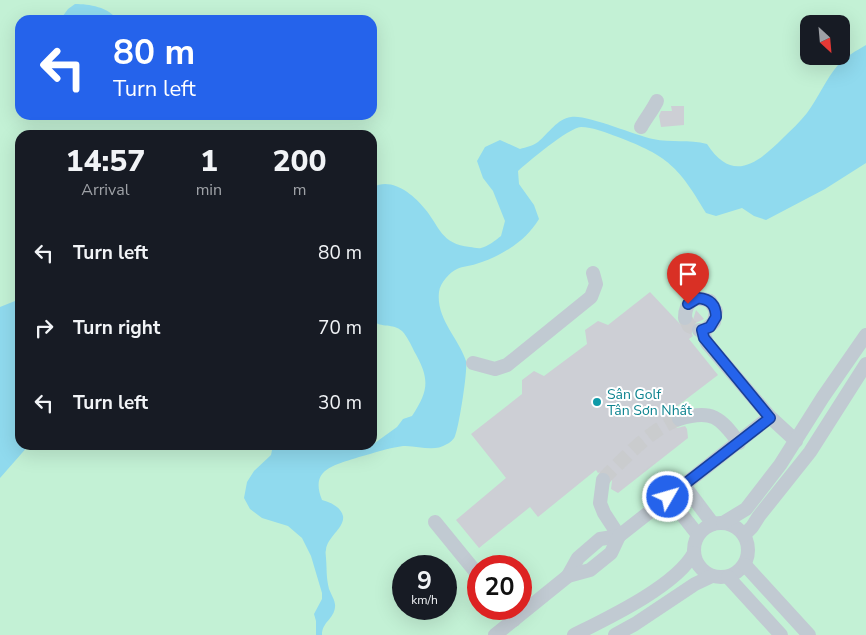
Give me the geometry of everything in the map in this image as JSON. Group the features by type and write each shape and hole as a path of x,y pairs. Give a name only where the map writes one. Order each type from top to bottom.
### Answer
{"street":[{"path":"641,127 657,102"},
{"path":"473,363 496,369 507,365 591,297 596,284 593,272"},
{"path":"685,318 685,309 692,300 698,298 710,301 714,305 716,317 710,327 701,330 707,342 770,418 796,441"},
{"path":"712,576 700,568 694,553 694,544 698,535 702,530 718,524 746,508 796,441 820,401 866,335"},
{"path":"744,535 810,452 866,364"},
{"path":"820,401 836,410"},
{"path":"679,419 692,415 714,416 725,424 739,443"},
{"path":"532,605 568,576 590,570 611,553 619,536 770,418"},
{"path":"603,480 600,503 604,513 619,536"},
{"path":"614,635 635,624 695,584 712,576 728,577 734,575 745,565 748,555 748,544 744,535 735,526 718,524 684,484"},
{"path":"668,497 698,535"},
{"path":"435,522 467,561"},
{"path":"574,635 638,600 669,580 688,562 694,553"},
{"path":"745,565 805,630 790,635"},
{"path":"728,577 781,635"},
{"path":"495,635 514,620"}],"green space":[{"name":"Sân Golf Tân Sơn Nhất","path":"0,0 866,0 866,635 0,635"}],"water":[{"path":"75,4 86,5 104,9 112,15 64,15"},
{"path":"866,45 866,163 825,189 766,220 754,216 742,208 716,216 706,213 688,184 661,157 635,144 590,128 581,127 567,133 518,171 519,184 534,205 539,219 525,236 512,247 488,260 454,270 441,285 439,292 439,302 444,319 466,361 463,398 454,438 442,447 436,448 403,446 386,449 334,466 322,474 319,481 319,489 322,500 338,508 342,513 343,520 329,541 326,552 327,580 335,607 333,615 324,627 322,635 316,635 314,614 322,599 322,593 311,556 302,538 288,526 262,518 250,509 244,498 247,482 254,471 271,455 272,450 377,450 377,441 397,427 403,419 412,416 422,399 425,377 423,369 407,338 398,329 377,323 377,185 387,184 408,193 420,203 442,234 453,242 478,248 483,247 501,236 505,221 493,191 483,178 477,161 485,147 500,140 520,149 538,142 561,120 578,117 653,139 707,144 716,156 726,163 735,166 745,165 754,162 764,155 795,126 807,113 838,65 850,65 850,55"},
{"path":"15,301 15,450 25,450 0,478 0,307"}],"building":[{"path":"671,106 684,106 684,125 661,127 659,116 661,111 672,111"},
{"name":"Sân Golf Tân Sơn Nhất","path":"650,292 685,327 692,323 696,310 704,319 692,325 690,330 693,336 689,339 718,375 672,410 674,412 670,421 672,425 677,428 685,426 688,438 618,493 611,489 612,481 609,473 604,471 598,473 596,470 538,517 530,507 479,548 456,520 506,478 471,434 522,394 522,380 534,371 544,376 587,344 585,330 598,321 608,325"}],"tunnel":[{"path":"685,318 689,326 699,330"},
{"path":"603,480 631,451 649,436 679,419"}],"place":[{"name":"Sân Golf Tân Sơn Nhất","path":"597,402"}],"route":[{"path":"668,497 770,418 704,338 702,330 710,327 716,317 714,305 710,301 698,298 688,304"}]}
